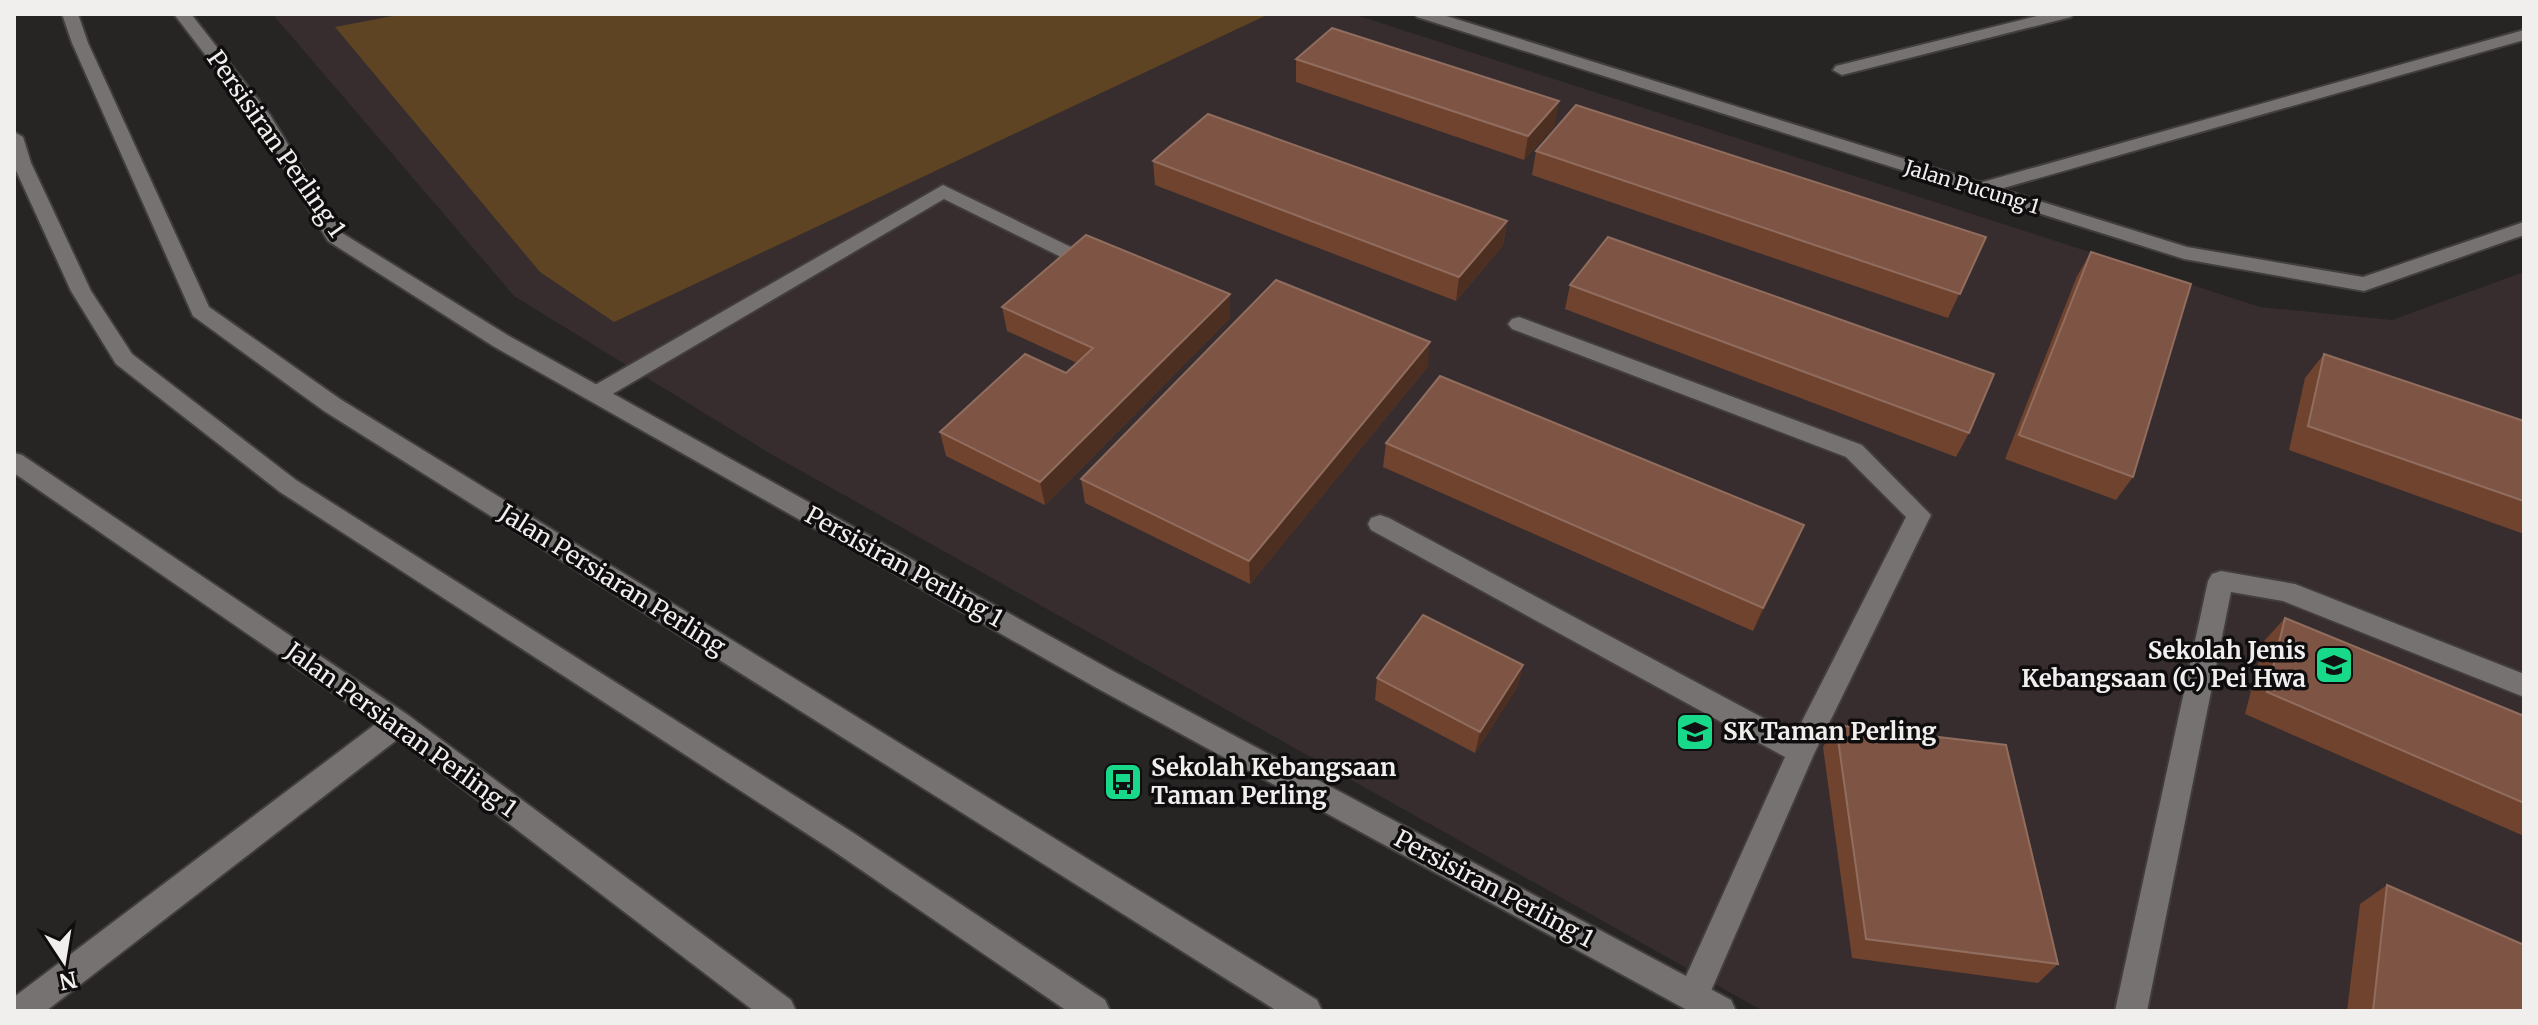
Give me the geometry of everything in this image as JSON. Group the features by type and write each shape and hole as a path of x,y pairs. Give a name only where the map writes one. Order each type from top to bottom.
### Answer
{"street":[{"name":"Jalan Persiaran Perling","path":"70,14 80,43 200,311 332,405 1306,1011"},
{"name":"Persisiran Perling 1","path":"182,14 264,119 335,237 501,341 1104,679 1720,1011"},
{"name":"Jalan Pucung 1","path":"1423,14 2184,253 2364,284 2524,228"},
{"path":"1842,70 2065,14"},
{"path":"1979,189 2524,35"},
{"path":"14,137 18,164 81,291 124,359 288,486 842,841 1094,1011"},
{"path":"596,394 943,191 1066,252"},
{"path":"1519,324 1854,451 1919,515 1801,752 1693,996"},
{"name":"Jalan Persiaran Perling 1","path":"14,461 398,723 780,1011"},
{"path":"1380,524 1801,752"},
{"path":"2131,1011 2221,581 2286,591 2524,686"},
{"path":"21,1011 398,723"}],"shaded area":[{"path":"403,14 1269,14 614,322 540,272 335,27"},
{"name":"SK Taman Perling","path":"1353,14 2260,307 2392,320 2524,272 2524,1011 1763,1011 771,454 514,296 274,16"}],"building":[{"path":"1332,28 1559,101 1528,136 1296,59"},
{"path":"1576,105 1986,237 1960,294 1536,151"},
{"path":"1208,114 1507,221 1459,277 1153,161"},
{"path":"1086,235 1230,294 1040,482 940,432 1025,354 1066,373 1093,348 1002,307"},
{"path":"1608,237 1994,374 1969,433 1570,285"},
{"path":"2091,252 2191,284 2133,477 2019,435"},
{"path":"1276,280 1430,342 1249,561 1081,479"},
{"path":"2324,354 2524,421 2524,501 2308,426"},
{"path":"1440,376 1804,525 1763,608 1386,443"},
{"path":"1423,615 1523,665 1480,732 1377,678"},
{"path":"2285,618 2524,716 2524,803 2267,692"},
{"path":"1836,725 2006,745 2058,964 1866,939"},
{"path":"2387,885 2524,945 2524,1011 2373,1011"}],"place":[{"name":"Sekolah Jenis Kebangsaan (C) Pei Hwa","path":"2334,665"},
{"name":"SK Taman Perling","path":"1695,732"},
{"name":"Sekolah Kebangsaan Taman Perling","path":"1123,782"}]}
